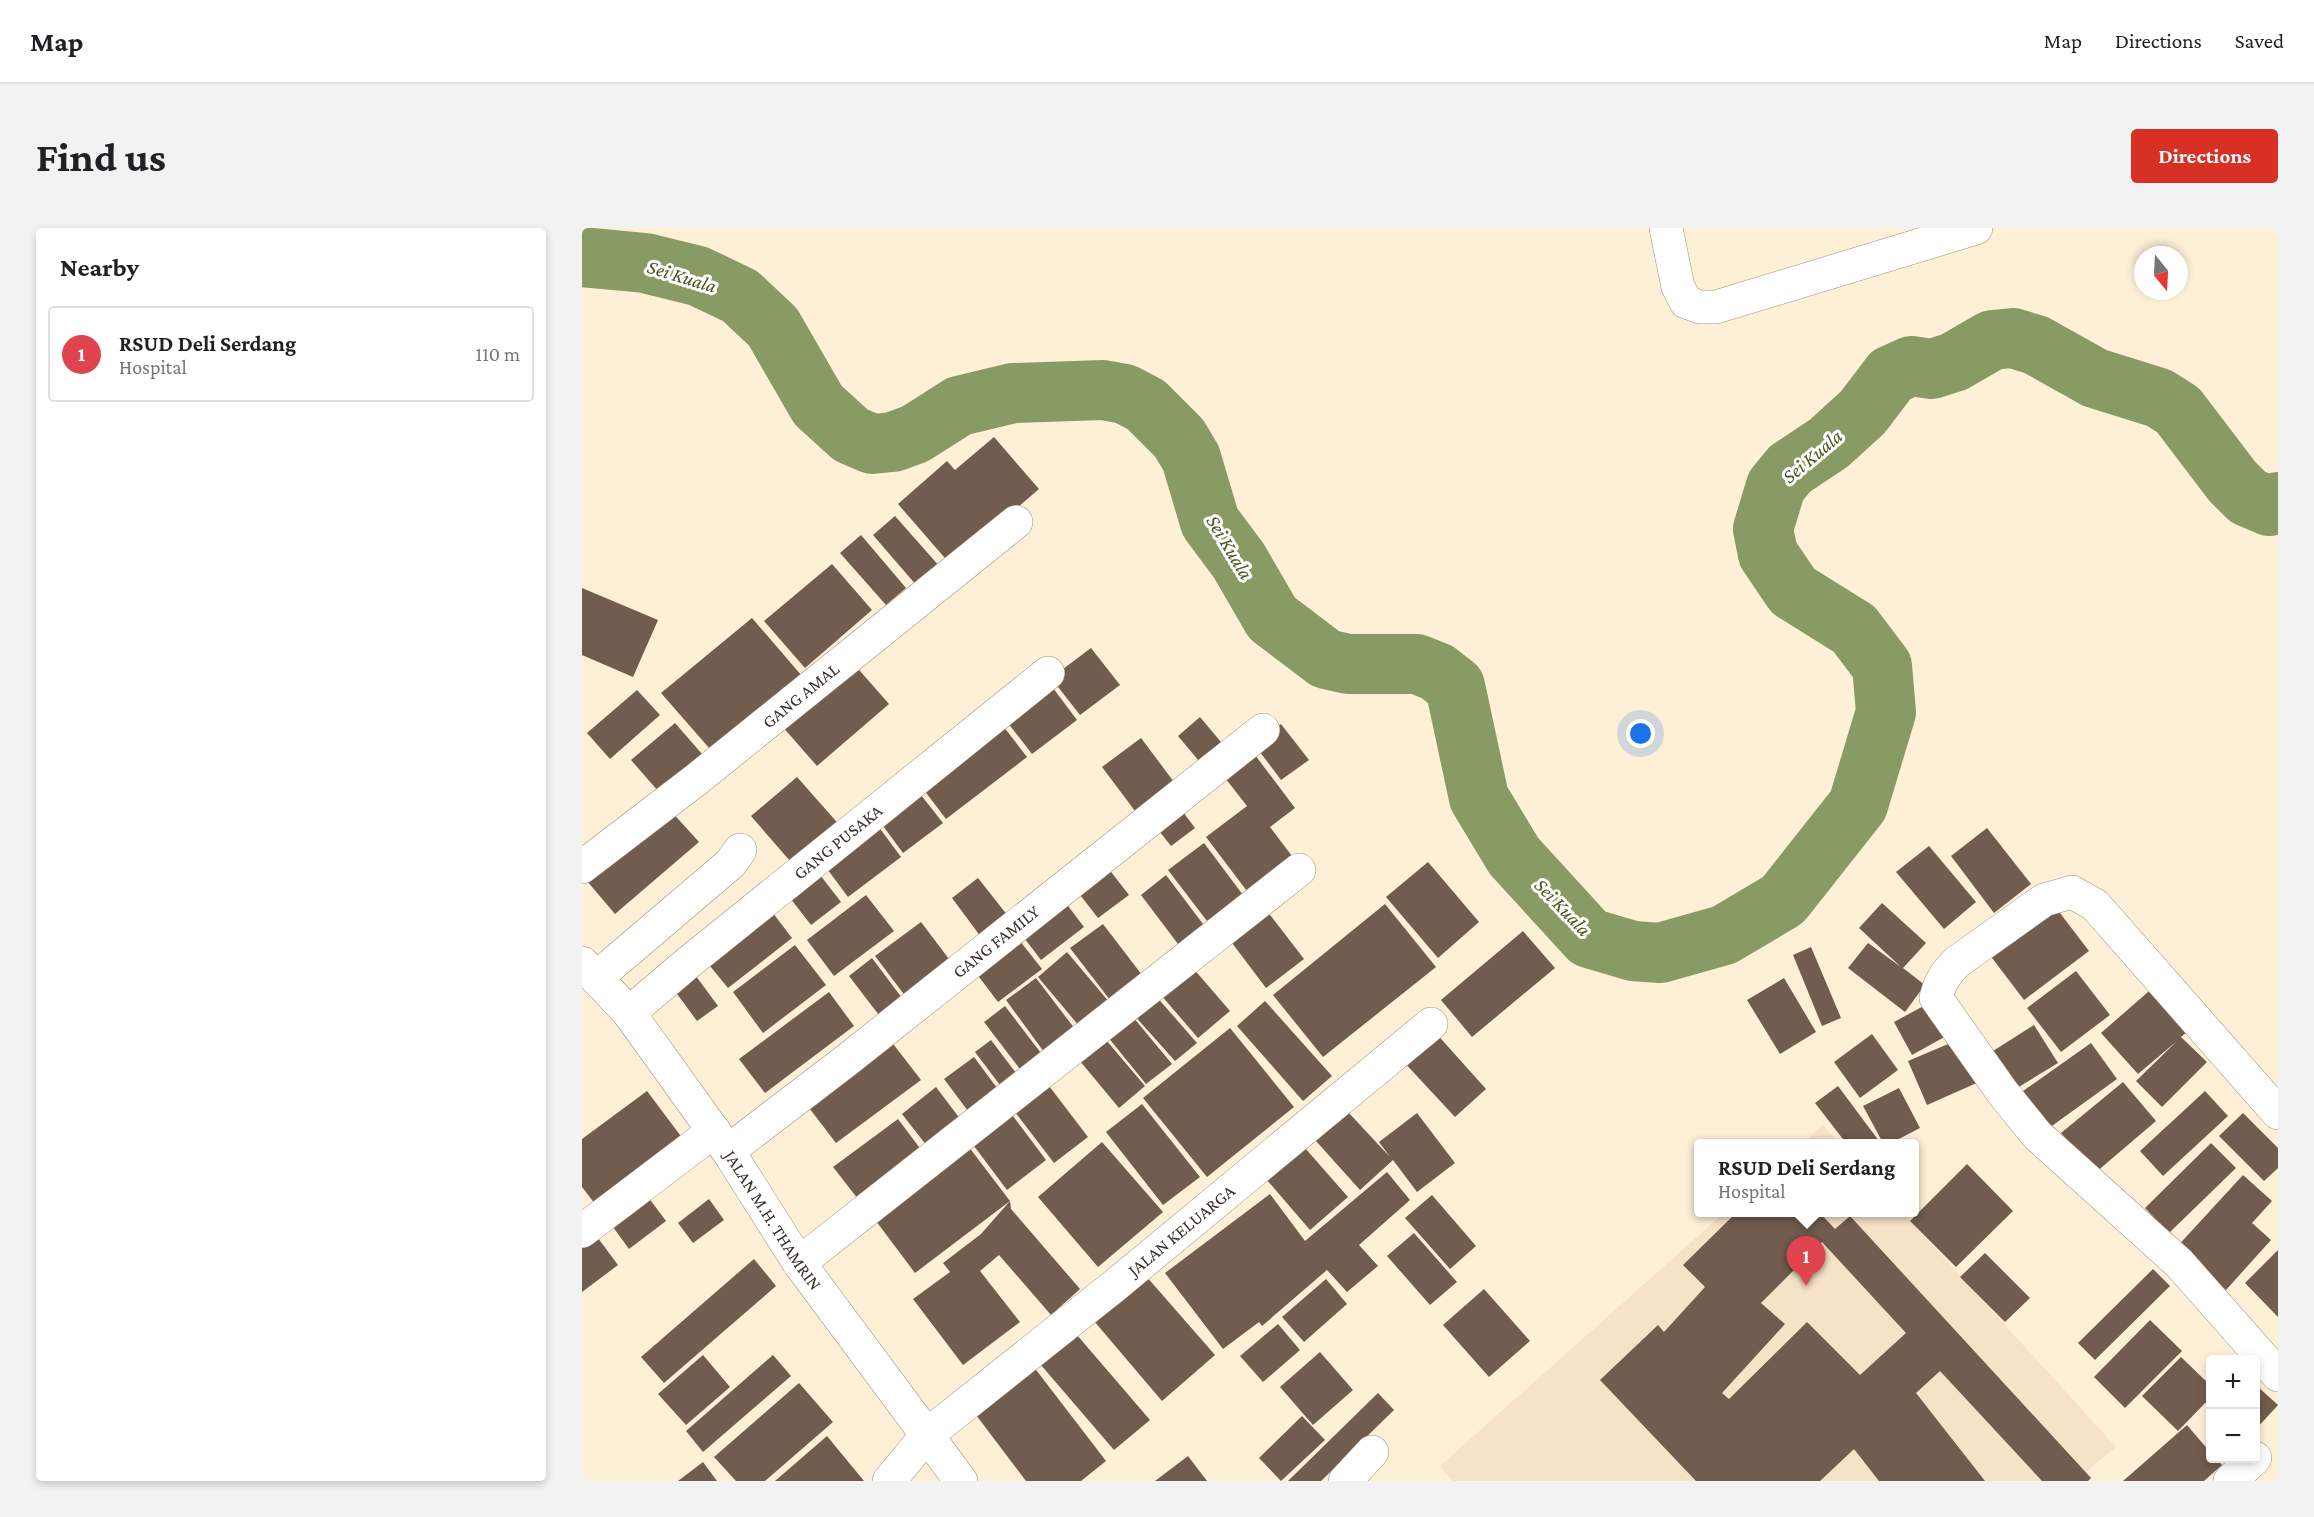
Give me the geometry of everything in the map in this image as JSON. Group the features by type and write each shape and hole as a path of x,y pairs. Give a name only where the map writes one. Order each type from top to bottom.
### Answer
{"street":[{"path":"1666,228 1678,287 1686,302 1701,307 1716,307 1976,228"},
{"name":"GANG AMAL","path":"582,867 698,779 1016,522"},
{"name":"GANG PUSAKA","path":"629,1013 1048,673"},
{"name":"GANG FAMILY","path":"582,1231 847,1060 1263,730"},
{"path":"589,970 731,863 740,850"},
{"path":"799,1263 1011,1099 1299,870"},
{"path":"2278,1113 2095,905 2072,892 2044,900 1957,962 1945,974 1939,985 1936,998 2003,1093 2037,1135 2179,1263 2278,1375"},
{"name":"JALAN M.H. THAMRIN","path":"589,970 629,1013 721,1141 799,1263 961,1481"},
{"name":"JALAN KELUARGA","path":"889,1481 927,1435 1113,1287 1431,1024"},
{"path":"1345,1481 1372,1452"},
{"path":"2230,1481 2250,1463"}],"shaded area":[{"path":"1823,1125 1835,1139 1807,1139"},
{"path":"1719,1217 1907,1217 2116,1447 2075,1481 1453,1481 1440,1466"}],"building":[{"path":"994,437 1039,489 951,565 898,504 947,461 955,470"},
{"path":"895,516 940,567 917,586 873,535"},
{"path":"861,535 906,588 886,605 840,553"},
{"path":"832,564 872,610 805,668 764,621"},
{"path":"582,588 658,620 633,677 582,655"},
{"path":"752,618 802,676 760,713 757,710 710,749 661,693"},
{"path":"1091,648 1120,685 1080,715 1051,678"},
{"path":"853,663 889,704 817,766 781,725"},
{"path":"1047,680 1077,720 1032,754 1001,714"},
{"path":"637,690 660,715 610,759 587,733"},
{"path":"1200,717 1226,748 1204,767 1178,736"},
{"path":"1000,722 1027,757 946,819 921,786"},
{"path":"675,723 702,754 659,792 631,760"},
{"path":"1281,724 1309,760 1281,780 1254,744"},
{"path":"1141,738 1180,790 1141,819 1102,767"},
{"path":"1252,751 1295,808 1270,827 1295,860 1250,895 1206,837 1247,806 1222,774"},
{"path":"797,777 843,829 797,869 751,816"},
{"path":"917,790 943,823 903,853 878,819"},
{"path":"1180,808 1195,828 1171,846 1156,827"},
{"path":"670,810 699,842 615,914 587,881"},
{"path":"875,822 901,857 848,897 822,862"},
{"path":"1987,828 2031,884 1994,913 1951,856"},
{"path":"1204,843 1243,895 1207,921 1168,870"},
{"path":"1929,846 1976,902 1944,929 1896,872"},
{"path":"1428,862 1479,922 1438,958 1386,897"},
{"path":"1108,868 1129,895 1098,918 1077,891"},
{"path":"817,871 841,902 811,925 787,894"},
{"path":"1166,875 1206,928 1181,948 1141,895"},
{"path":"978,878 1008,916 981,937 952,898"},
{"path":"1059,894 1084,927 1041,960 1015,926"},
{"path":"866,895 894,931 834,976 807,940"},
{"path":"2050,900 2089,951 2024,1000 1986,950"},
{"path":"1882,903 1926,943 1903,968 1925,985 1905,1012 1848,968 1868,943 1901,967 1859,928"},
{"path":"766,904 792,938 728,988 701,955"},
{"path":"1385,904 1436,967 1323,1057 1273,995"},
{"path":"1264,907 1304,959 1266,988 1226,935"},
{"path":"921,922 952,963 906,997 875,956"},
{"path":"1103,924 1142,975 1110,1000 1070,948"},
{"path":"1523,931 1555,968 1472,1037 1441,1000"},
{"path":"1016,936 1042,969 998,1002 973,969"},
{"path":"795,945 826,985 763,1033 733,992"},
{"path":"1811,947 1841,1018 1822,1026 1793,955"},
{"path":"1067,952 1115,1009 1085,1033 1038,977"},
{"path":"872,958 905,1002 882,1019 849,976"},
{"path":"1192,967 1230,1011 1198,1038 1161,995"},
{"path":"690,968 718,1006 697,1021 669,983"},
{"path":"2076,971 2110,1015 2061,1052 2027,1008"},
{"path":"1036,978 1078,1033 1047,1056 1006,1000"},
{"path":"1784,978 1816,1032 1780,1054 1747,1000"},
{"path":"2156,985 2193,1027 2181,1037 2207,1062 2162,1107 2136,1081 2177,1041 2138,1074 2101,1033"},
{"path":"829,992 854,1026 765,1093 739,1059"},
{"path":"1155,995 1197,1043 1175,1061 1133,1014"},
{"path":"1265,1001 1332,1076 1303,1101 1237,1026"},
{"path":"1931,1002 1948,1035 1912,1055 1894,1022"},
{"path":"1005,1006 1044,1057 1023,1073 984,1022"},
{"path":"1128,1011 1172,1064 1146,1084 1103,1031"},
{"path":"2034,1025 2058,1063 2017,1088 1993,1051"},
{"path":"1230,1028 1294,1107 1207,1177 1143,1098"},
{"path":"1434,1031 1486,1089 1455,1117 1402,1060"},
{"path":"1101,1034 1145,1086 1119,1108 1075,1055"},
{"path":"1872,1034 1898,1070 1860,1098 1834,1062"},
{"path":"887,1036 921,1080 836,1143 803,1100"},
{"path":"1960,1039 1979,1082 1927,1105 1908,1061"},
{"path":"991,1040 1016,1073 1003,1089 975,1052"},
{"path":"2091,1043 2117,1079 2049,1128 2023,1091"},
{"path":"974,1057 1000,1092 971,1115 944,1079"},
{"path":"1046,1082 1088,1137 1054,1163 1012,1108"},
{"path":"2123,1082 2156,1121 2095,1173 2061,1133"},
{"path":"1838,1086 1878,1139 1843,1139 1815,1103"},
{"path":"936,1087 961,1120 927,1146 902,1114"},
{"path":"1899,1088 1920,1128 1899,1139 1881,1139 1863,1106"},
{"path":"647,1091 689,1147 602,1213 582,1187 582,1139"},
{"path":"2205,1091 2228,1116 2163,1176 2140,1151"},
{"path":"1142,1104 1200,1177 1163,1205 1106,1132"},
{"path":"1010,1112 1046,1160 1007,1190 971,1142"},
{"path":"1348,1112 1390,1157 1379,1142 1417,1113 1455,1163 1417,1192 1393,1160 1360,1190 1316,1141"},
{"path":"2243,1113 2278,1148 2278,1168 2264,1181 2219,1136"},
{"path":"898,1119 922,1151 858,1199 833,1167"},
{"path":"1298,1140 1348,1197 1310,1230 1260,1172"},
{"path":"965,1142 1010,1201 915,1273 870,1213"},
{"path":"1102,1142 1163,1212 1098,1267 1038,1197"},
{"path":"2211,1143 2236,1168 2169,1233 2145,1208"},
{"path":"1967,1164 2013,1211 1956,1267 1910,1221 1914,1217 1919,1217 1919,1212"},
{"path":"1387,1172 1410,1200 1359,1245 1378,1266 1347,1292 1327,1270 1262,1326 1259,1322 1223,1349 1165,1273 1270,1194 1305,1241"},
{"path":"2243,1175 2272,1201 2252,1223 2271,1240 2226,1290 2174,1250"},
{"path":"645,1193 666,1221 629,1249 608,1220"},
{"path":"1432,1195 1476,1246 1450,1269 1405,1218"},
{"path":"709,1199 724,1220 693,1243 678,1223"},
{"path":"1010,1201 1011,1209 1080,1289 1051,1315 999,1255 980,1271 1020,1322 963,1365 913,1299 950,1272 943,1263 981,1234"},
{"path":"1732,1217 1824,1217 1835,1229 1851,1217 2091,1478 2088,1481 2042,1481 1940,1371 1916,1393 1985,1481 1879,1481 1854,1449 1820,1481 1696,1481 1600,1380 1658,1325 1664,1332 1705,1287 1683,1265","holes":["1822,1242 1906,1333 1860,1375 1807,1322 1729,1399 1722,1393 1785,1324 1761,1303"]},
{"path":"589,1226 618,1265 582,1292 582,1232"},
{"path":"1414,1233 1457,1282 1430,1305 1387,1256"},
{"path":"2278,1250 2278,1317 2245,1283"},
{"path":"1985,1253 2030,1298 2005,1322 1960,1277"},
{"path":"754,1259 776,1286 664,1383 641,1357"},
{"path":"2153,1269 2170,1286 2095,1360 2078,1343"},
{"path":"1146,1276 1215,1355 1162,1401 1094,1321"},
{"path":"1326,1279 1347,1304 1304,1342 1282,1317"},
{"path":"1484,1289 1530,1341 1489,1377 1443,1325"},
{"path":"2150,1320 2182,1351 2125,1408 2094,1377"},
{"path":"1278,1324 1300,1350 1263,1382 1240,1356"},
{"path":"1077,1335 1150,1420 1114,1450 1041,1365"},
{"path":"1320,1352 1353,1390 1313,1425 1280,1387"},
{"path":"703,1355 730,1387 686,1425 658,1394"},
{"path":"773,1355 791,1376 703,1452 686,1431"},
{"path":"2181,1357 2206,1381 2206,1402 2178,1431 2142,1396"},
{"path":"1030,1362 1106,1461 1081,1481 1026,1481 970,1407"},
{"path":"799,1383 833,1422 765,1481 736,1481 714,1457"},
{"path":"2260,1389 2278,1405 2260,1425"},
{"path":"1378,1393 1394,1410 1321,1481 1288,1481"},
{"path":"1302,1416 1325,1440 1281,1481 1259,1458"},
{"path":"2187,1425 2206,1447 2206,1463 2222,1465 2204,1481 2123,1481"},
{"path":"827,1436 864,1481 775,1481"},
{"path":"1188,1456 1207,1481 1155,1481"},
{"path":"703,1462 717,1481 678,1481"}],"waterway":[{"name":"Sei Kuala","path":"582,257 645,263 698,276 740,296 773,327 818,405 851,435 872,444 893,442 915,434 959,406 1013,393 1103,390 1125,394 1146,405 1179,438 1191,458 1210,522 1239,561 1272,618 1326,659 1348,664 1417,664 1437,672 1455,686 1479,798 1514,856 1589,938 1633,951 1660,953 1724,935 1783,900 1858,805 1886,712 1882,666 1854,629 1793,591 1768,554 1763,529 1776,486 1790,469 1829,443 1863,412 1891,375 1911,366 1932,369 1954,362 1992,340 2013,338 2036,345 2095,378 2159,398 2178,410 2232,481 2248,497 2269,506 2278,502"}],"place":[{"name":"RSUD Deli Serdang","path":"1806,1286"}]}
